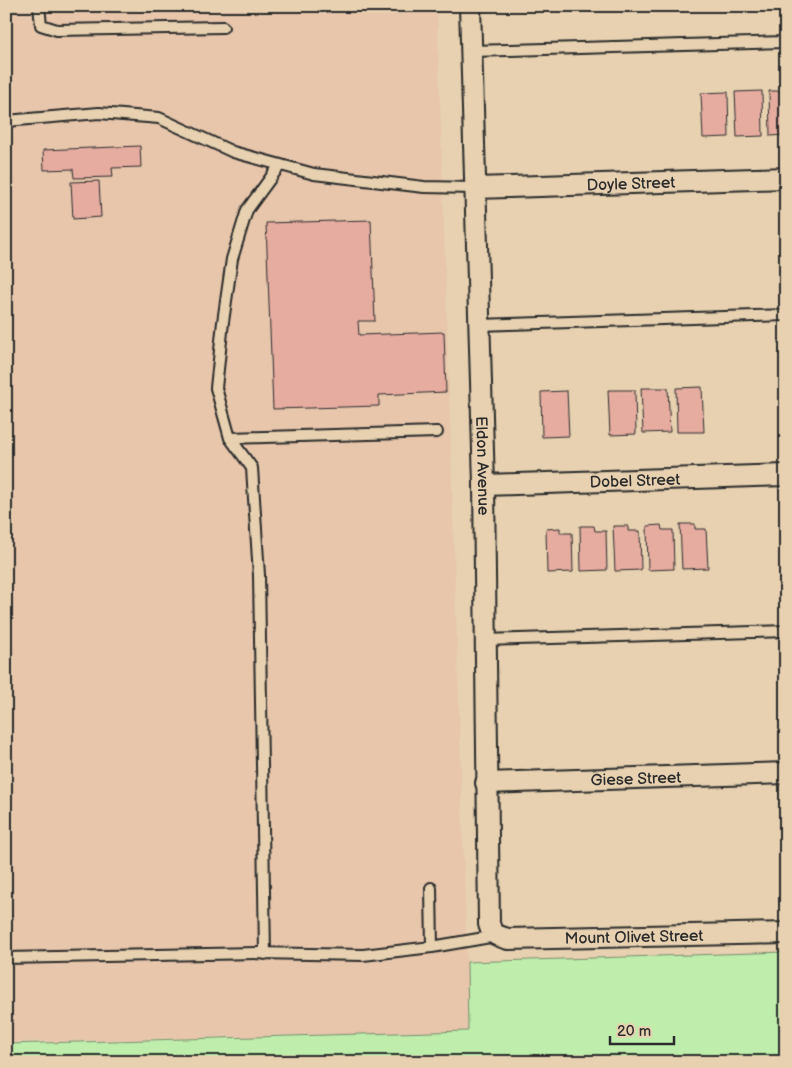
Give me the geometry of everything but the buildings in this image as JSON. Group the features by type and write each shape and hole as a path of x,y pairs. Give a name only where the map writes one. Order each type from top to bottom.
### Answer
{"street":[{"name":"Eldon Avenue","path":"470,6 484,485 486,783 493,930"},
{"name":"Doyle Street","path":"476,188 786,178"},
{"name":"Dobel Street","path":"484,485 786,475"},
{"name":"Giese Street","path":"486,783 786,773"},
{"name":"Mount Olivet Street","path":"493,930 508,939 786,933"}],"lane":[{"path":"39,6 41,25 58,30 222,27"},
{"path":"472,51 786,42"},
{"path":"6,121 99,113 159,118 233,152 314,174 424,187 476,188"},
{"path":"265,954 258,575 252,468 230,438 216,388 232,258 247,210 280,165"},
{"path":"480,325 786,315"},
{"path":"230,438 437,432"},
{"path":"485,640 786,632"},
{"path":"432,888 432,946"},
{"path":"6,958 265,954 363,955 432,946 493,930"}],"shaded area":[{"path":"6,6 437,6 469,1031 6,1042"}],"green space":[{"path":"786,952 786,1062 6,1062 6,1044 468,1031 467,962"}]}
